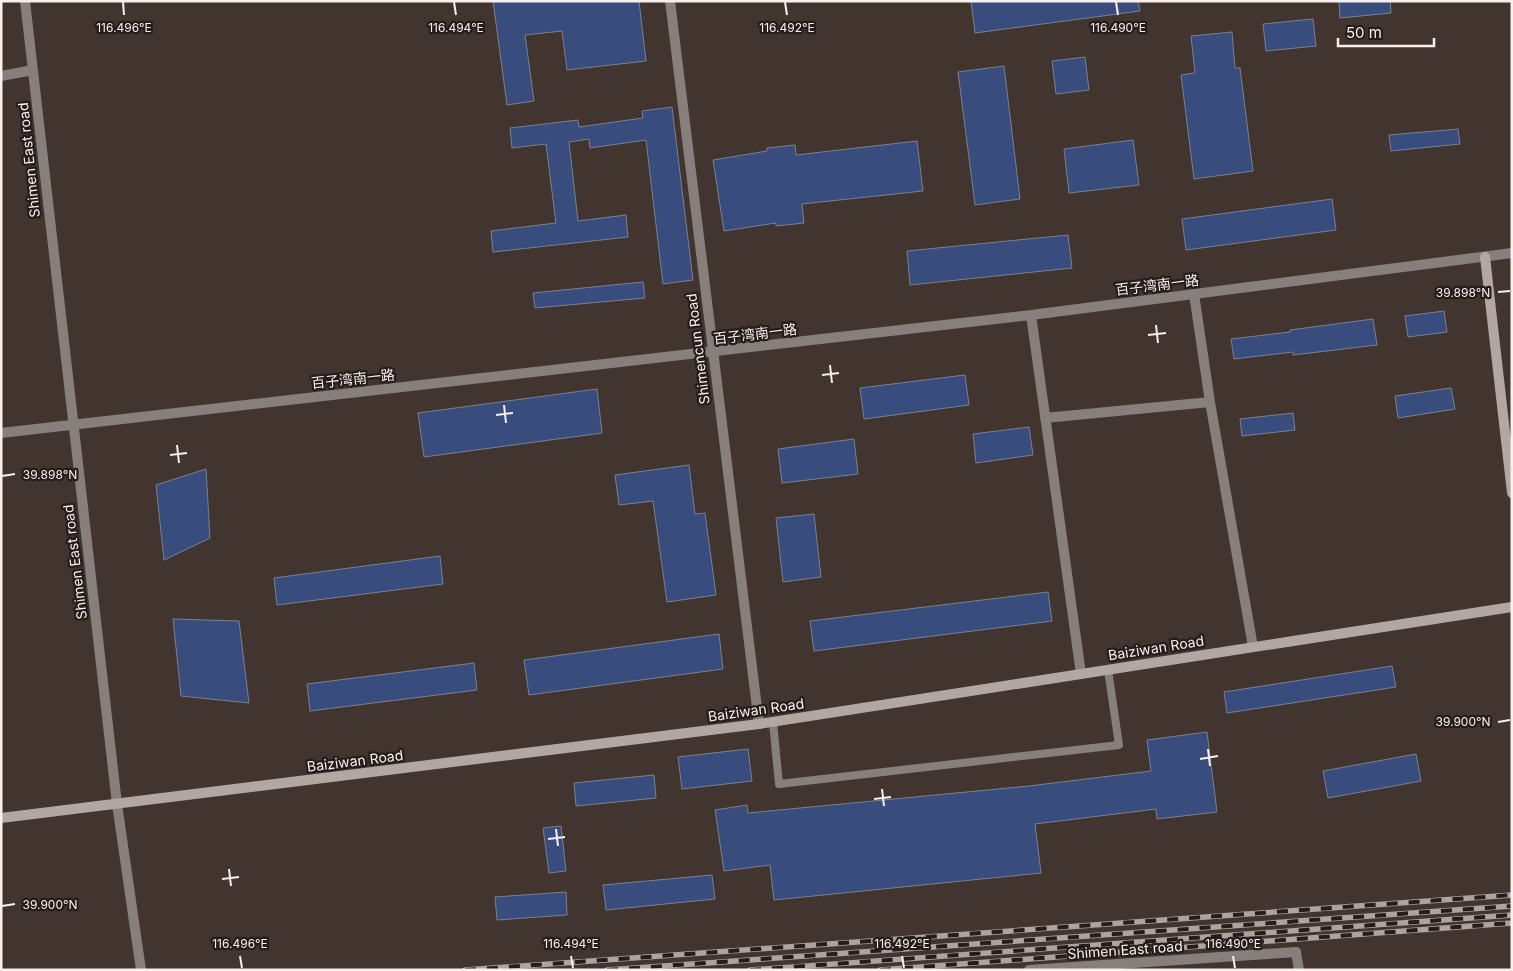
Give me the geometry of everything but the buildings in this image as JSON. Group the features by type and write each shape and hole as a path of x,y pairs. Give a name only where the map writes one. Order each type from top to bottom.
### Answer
{"street":[{"name":"Shimen East road","path":"25,1 117,804 140,970"},
{"name":"Shimencun Road","path":"670,1 759,724"},
{"path":"1,76 33,70"},
{"name":"百子湾南一路","path":"1,433 712,353 1512,254"},
{"path":"1485,257 1512,493"},
{"path":"1194,294 1210,402 1253,647"},
{"path":"1031,315 1081,674"},
{"path":"1045,418 1210,402"},
{"name":"Baiziwan Road","path":"1,818 759,724 1512,607"},
{"name":"Shimen East road","path":"1029,970 1296,952 1299,970"}],"lane":[{"path":"773,722 779,784 1119,745 1108,670"}],"railway":[{"path":"465,970 1512,895"},
{"path":"607,970 1512,906"},
{"path":"750,970 1512,915"},
{"path":"880,970 1512,923"}]}
